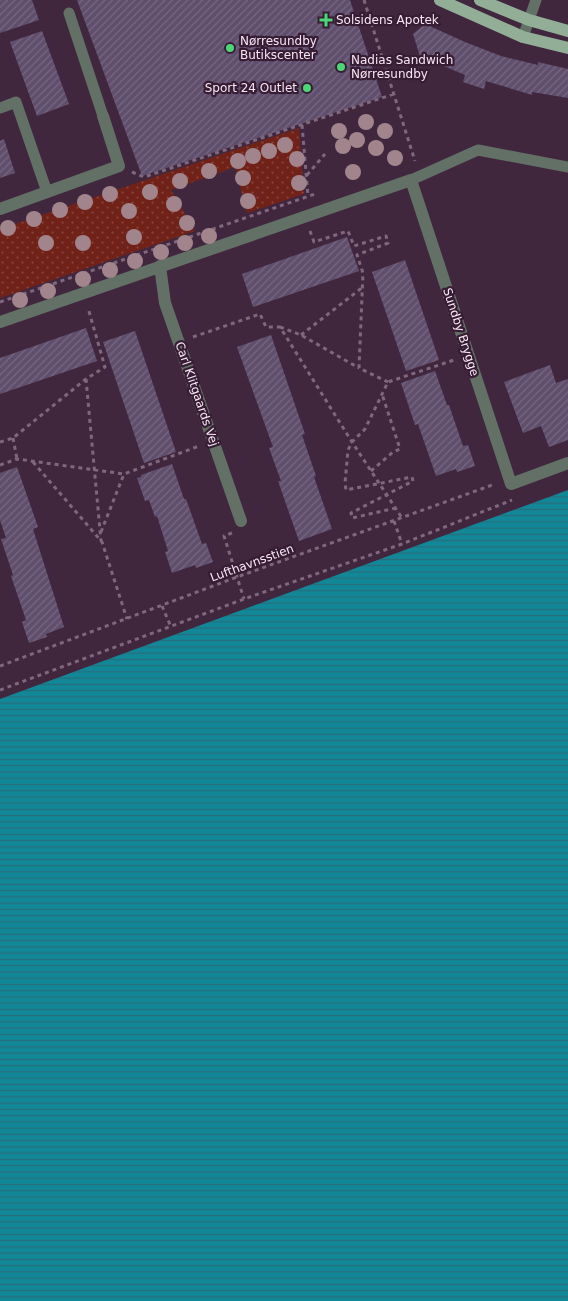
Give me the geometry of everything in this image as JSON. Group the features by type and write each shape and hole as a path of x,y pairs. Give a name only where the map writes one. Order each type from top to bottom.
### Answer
{"main road":[{"path":"440,0 523,37 568,48"},
{"path":"480,0 529,20 568,31"}],"street":[{"path":"0,209 119,166 103,116"},
{"path":"0,322 412,180"},
{"name":"Sundby Brygge","path":"412,180 511,484"},
{"name":"Carl Klitgaards Vej","path":"160,266 165,303 241,525"},
{"path":"511,484 568,463"}],"lane":[{"path":"523,37 536,0"},
{"path":"69,12 103,116"},
{"path":"0,108 16,102 47,192"},
{"path":"412,180 478,150 568,167"}],"path":[{"path":"364,0 416,163 412,180"},
{"path":"119,166 144,177 394,94"},
{"path":"302,125 308,196"},
{"path":"307,175 325,154"},
{"path":"305,216 314,242 348,231 354,246 386,236 388,243 357,255 363,273 359,368"},
{"path":"301,336 363,287"},
{"path":"0,442 13,438 105,367 84,293"},
{"path":"178,343 260,314 266,327 280,327 301,336 388,382 469,355"},
{"path":"280,327 402,518"},
{"path":"86,380 102,542 127,618"},
{"path":"388,382 365,429 352,442 348,450 344,484 346,490 412,477 413,481 351,513 352,518 396,508"},
{"path":"371,472 393,452 400,449 382,394"},
{"path":"13,438 17,459"},
{"path":"0,465 17,459 124,474 213,441"},
{"path":"34,462 102,542"},
{"path":"101,533 124,474"},
{"name":"Lufthavnsstien","path":"0,666 495,484 511,484"},
{"path":"0,690 244,599 402,544 515,499 511,484"},
{"path":"394,521 402,544"},
{"path":"241,525 224,536 244,599"},
{"path":"162,606 171,627"}],"shaded area":[{"path":"299,128 304,194 247,213 235,167 171,190 195,231 0,298 0,229"}],"water":[{"path":"568,490 568,1301 0,1301 0,699"}],"building":[{"path":"0,0 32,0 39,20 0,33"},
{"name":"Nørresundby Butikscenter","path":"77,0 350,0 382,97 142,176"},
{"path":"425,24 501,56 538,65 538,62 568,69 568,98 532,92 532,95 486,81 484,89 463,82 465,75 432,61 422,63 413,34"},
{"path":"42,31 69,104 37,116 10,42"},
{"path":"4,139 15,173 0,178 0,141"},
{"path":"347,237 359,271 253,307 242,274"},
{"path":"405,260 439,360 406,371 372,272"},
{"path":"86,328 97,361 0,394 0,358"},
{"path":"135,331 176,452 144,463 103,342"},
{"path":"271,335 305,434 302,435 332,529 299,541 278,481 281,481 269,448 273,447 237,347"},
{"path":"550,365 556,383 568,379 568,440 549,447 541,426 523,433 504,382"},
{"path":"435,371 463,446 468,445 475,466 457,472 456,469 436,476 418,424 415,425 401,383"},
{"path":"172,464 202,544 206,543 213,562 196,568 195,565 172,573 165,552 168,551 157,516 155,517 149,500 145,501 137,478"},
{"path":"17,467 38,527 33,529 64,627 46,634 47,637 29,643 22,622 26,620 1,539 6,538 0,520 0,473"}],"place":[{"name":"Solsidens Apotek","path":"326,20"},
{"name":"Nørresundby Butikscenter","path":"230,48"},
{"name":"Nadias Sandwich Nørresundby","path":"341,67"},
{"name":"Sport 24 Outlet","path":"307,88"}]}
